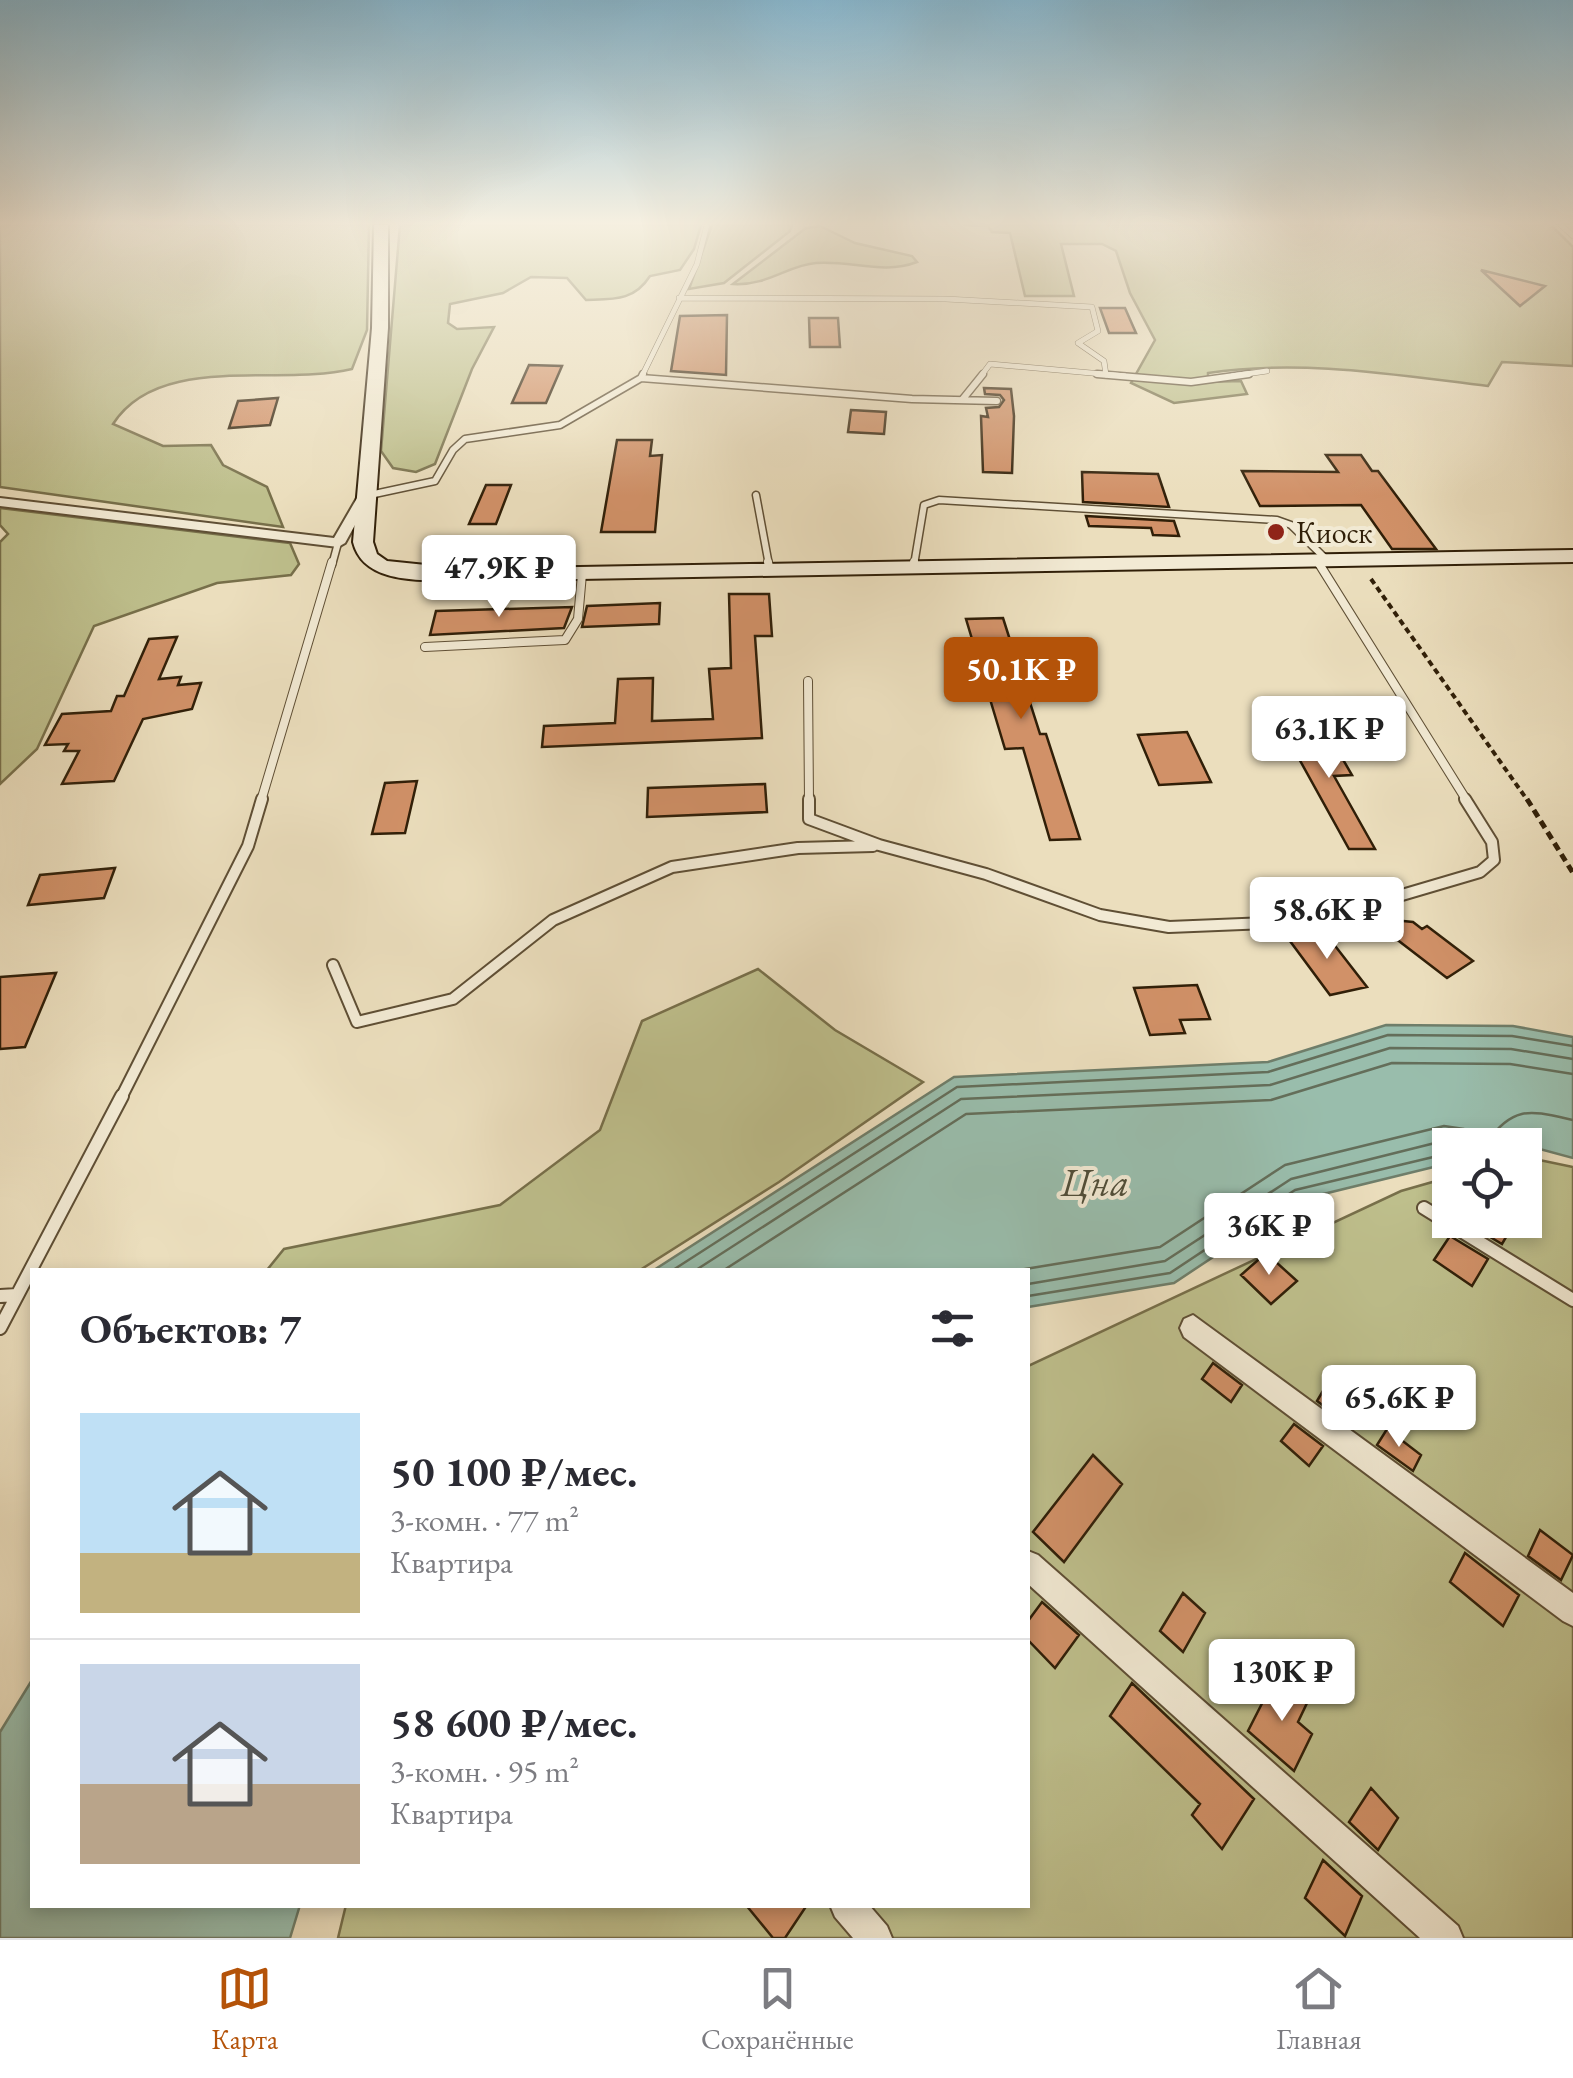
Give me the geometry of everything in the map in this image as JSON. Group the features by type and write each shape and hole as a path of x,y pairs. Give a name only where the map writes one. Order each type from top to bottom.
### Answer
{"street":[{"path":"380,315 363,542 367,557 380,566 464,575 1573,556"},
{"path":"0,502 338,543 365,496"},
{"path":"1193,1328 1573,1611"},
{"path":"1030,1568 1446,1938"},
{"path":"850,1908 876,1938"}],"lane":[{"path":"365,496 435,481 453,450 465,439 560,425 640,378 670,315"},
{"path":"1094,315 1098,331 1078,343 1104,361 1106,375"},
{"path":"962,400 990,364 1191,382 1267,371"},
{"path":"640,378 997,401"},
{"path":"756,494 770,571"},
{"path":"808,681 809,819 879,846 986,874 1100,915 1188,928 1267,923 1368,905 1491,866 1495,853 1492,842 1322,561 1292,525 1277,520 940,500 924,505 912,569"},
{"path":"31,1268 204,941 248,846 338,543"},
{"path":"424,647 565,640 577,626 582,574"},
{"path":"334,965 357,1022 453,999 552,920 672,867 798,848 879,846"},
{"path":"1424,1208 1573,1300"},
{"path":"0,1328 30,1270"},
{"path":"0,1296 17,1295"}],"path":[{"path":"1358,560 1502,759 1573,873"}],"green space":[{"path":"0,315 367,315 367,330 352,369 323,374 190,380 159,388 133,402 113,424 163,446 211,445 223,465 267,487 283,527 0,487"},
{"path":"392,315 449,315 448,323 457,329 494,327 472,369 435,464 416,472 393,468 381,451"},
{"path":"1142,315 1573,315 1573,366 1502,362 1488,386 1348,370 1243,369 1208,373 1208,382 1241,381 1247,394 1174,403 1131,383 1155,340"},
{"path":"0,508 290,543 299,564 291,575 217,583 94,626 37,749 0,784 0,542 8,534 0,525"},
{"path":"758,969 835,1030 923,1082 779,1182 643,1268 269,1268 284,1249 500,1205 600,1130 642,1021"},
{"path":"1542,1161 1573,1167 1573,1938 338,1938 345,1908 1030,1908 1030,1365 1401,1191 1432,1182 1432,1238 1542,1238"}],"water":[{"name":"Цна","path":"1386,1025 1513,1026 1573,1037 1573,1158 1542,1150 1542,1128 1432,1128 1432,1167 1299,1200 1174,1283 1030,1307 1030,1268 657,1268 954,1077 1268,1062"},
{"path":"30,1683 30,1908 299,1908 290,1938 0,1938 0,1732"}],"building":[{"path":"727,315 726,375 671,371 680,316"},
{"path":"1103,315 1128,315 1136,333 1109,333"},
{"path":"809,318 838,318 840,347 810,347"},
{"path":"529,365 562,366 546,403 512,403"},
{"path":"984,388 1011,389 1012,473 983,472 981,416 988,417 986,408 999,407 1004,400 1000,395 985,394"},
{"path":"278,398 270,425 229,428 238,401"},
{"path":"851,410 886,412 884,434 848,432"},
{"path":"617,440 652,440 650,456 662,455 655,532 601,532"},
{"path":"1326,455 1361,455 1372,471 1378,471 1436,549 1392,549 1361,505 1260,506 1242,471 1338,472"},
{"path":"1082,472 1158,474 1169,507 1083,502"},
{"path":"486,485 511,485 496,524 469,524"},
{"path":"1086,516 1174,521 1179,536 1153,535 1151,528 1089,526"},
{"path":"729,594 769,594 772,636 755,636 762,738 542,747 544,726 615,723 618,679 653,678 652,721 713,719 709,669 731,668"},
{"path":"660,603 659,624 582,627 587,606"},
{"path":"572,607 564,628 430,635 436,611"},
{"path":"1003,618 1040,734 1046,734 1080,839 1050,840 1023,748 1005,749 966,619"},
{"path":"177,637 159,679 181,677 178,685 201,683 192,709 143,719 114,781 62,784 79,751 64,751 68,744 45,745 62,714 111,711 117,696 124,696 149,639"},
{"path":"1324,727 1352,775 1334,776 1375,849 1349,849 1282,728"},
{"path":"1187,732 1211,782 1159,785 1138,735"},
{"path":"417,781 405,833 372,834 385,783"},
{"path":"765,784 767,812 647,817 648,788"},
{"path":"115,868 104,898 28,905 40,875"},
{"path":"1393,920 1413,922 1422,929 1427,926 1473,961 1447,978 1395,938"},
{"path":"1322,929 1367,987 1330,995 1287,937"},
{"path":"56,973 25,1047 0,1049 0,977"},
{"path":"1197,985 1210,1019 1180,1020 1185,1033 1150,1035 1134,988"},
{"path":"1449,1238 1488,1259 1472,1286 1434,1260"},
{"path":"1266,1253 1297,1281 1271,1304 1241,1275"},
{"path":"1213,1363 1242,1385 1231,1402 1202,1379"},
{"path":"1330,1379 1352,1394 1340,1418 1317,1401"},
{"path":"1294,1424 1323,1446 1309,1466 1281,1441"},
{"path":"1387,1429 1421,1455 1413,1471 1377,1445"},
{"path":"1093,1455 1122,1484 1064,1562 1033,1532"},
{"path":"1540,1530 1573,1555 1561,1580 1528,1556"},
{"path":"1465,1553 1519,1595 1503,1626 1450,1582"},
{"path":"1183,1593 1205,1613 1183,1652 1160,1631"},
{"path":"1042,1602 1079,1635 1055,1668 1030,1642 1030,1618"},
{"path":"1276,1676 1307,1703 1298,1722 1312,1734 1294,1771 1248,1731"},
{"path":"1132,1683 1254,1799 1222,1849 1192,1815 1200,1804 1110,1716"},
{"path":"1371,1788 1398,1818 1378,1850 1349,1822"},
{"path":"1323,1860 1362,1896 1345,1936 1305,1898"},
{"path":"748,1908 805,1908 785,1938 773,1938"}],"place":[{"name":"Киоск","path":"1276,532"}]}
